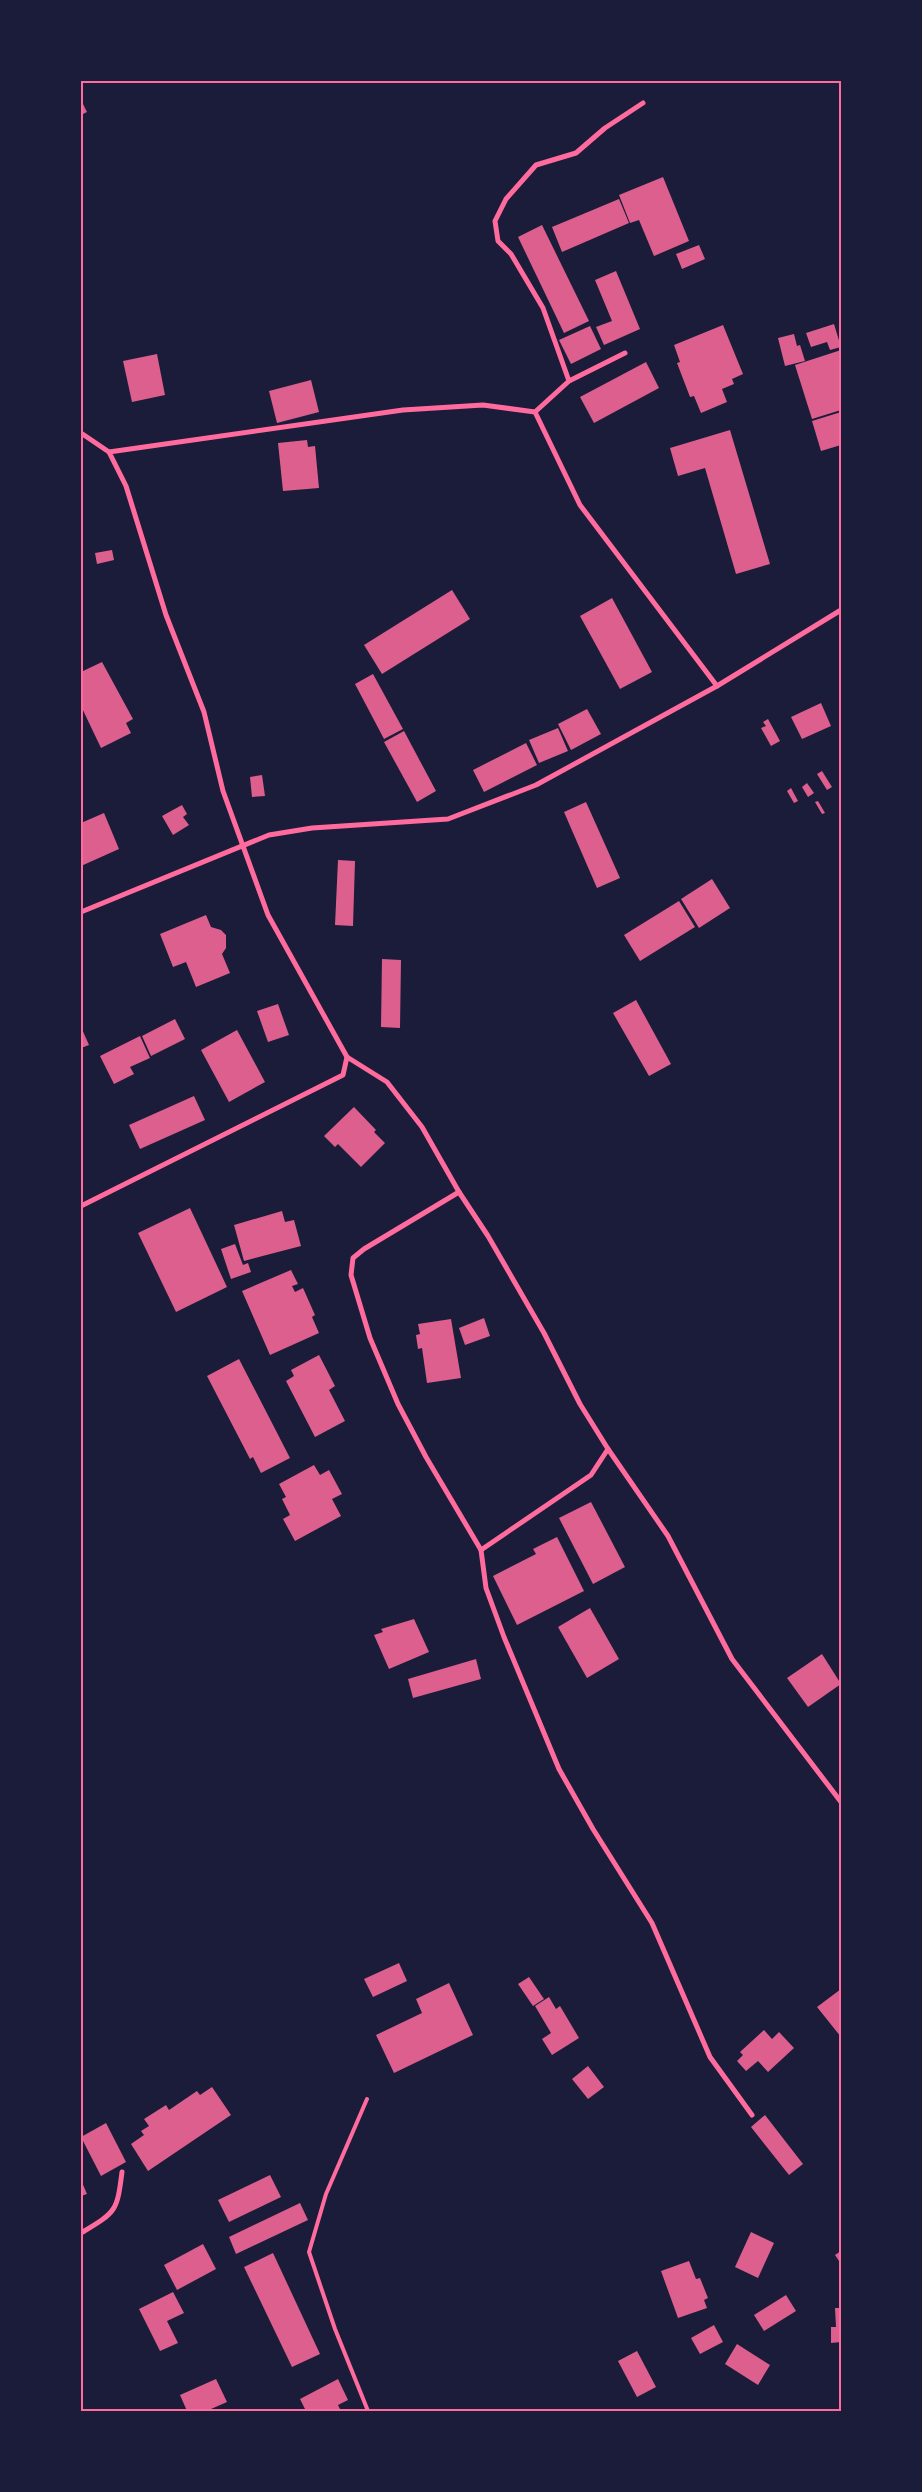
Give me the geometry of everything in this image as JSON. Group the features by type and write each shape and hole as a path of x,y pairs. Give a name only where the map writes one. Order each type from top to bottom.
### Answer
{"street":[{"path":"569,381 543,308 511,254 498,241 494,221 506,199 536,165 576,153 605,128 643,103"},
{"path":"535,412 569,381 625,353"},
{"path":"109,452 404,410 483,405 535,412"},
{"path":"535,412 580,505 717,686"},
{"path":"81,433 109,452 126,486 166,615 204,712 223,791 268,915 347,1057 387,1082 422,1127 544,1333 580,1404 608,1449 668,1536 732,1659 841,1802"},
{"path":"81,912 269,835 312,828 448,819 536,785 717,686 841,610"},
{"path":"81,1206 343,1075 347,1057"},
{"path":"459,1192 364,1249 353,1258 351,1275 370,1338 398,1404 450,1500 481,1550 486,1588 504,1637 559,1769 593,1829 652,1923 710,2057 752,2116"},
{"path":"481,1550 550,1500 591,1475 608,1449"},
{"path":"81,2233 111,2214 118,2198 122,2172"}],"lane":[{"path":"367,2099 326,2194 309,2252 335,2329 368,2411"}],"building":[{"path":"81,100 87,112 81,115"},
{"path":"663,177 689,241 654,256 639,220 630,223 619,195"},
{"path":"619,199 629,223 562,252 552,227"},
{"path":"542,225 589,321 564,333 518,237"},
{"path":"699,245 705,259 682,269 676,254"},
{"path":"616,271 640,329 604,345 596,327 612,321 595,280"},
{"path":"834,324 841,347 830,350 827,342 811,347 806,333"},
{"path":"723,325 743,374 732,379 734,384 722,389 727,402 701,413 694,396 690,397 677,363 680,362 674,345"},
{"path":"590,326 601,349 571,364 559,340"},
{"path":"794,334 797,346 800,345 805,361 785,366 778,338"},
{"path":"841,350 841,410 812,419 795,365"},
{"path":"157,354 165,395 132,402 123,361"},
{"path":"646,362 659,388 594,423 580,397"},
{"path":"311,380 319,412 277,423 269,391"},
{"path":"841,412 841,445 821,451 812,421"},
{"path":"730,430 770,564 736,574 705,468 678,476 670,448"},
{"path":"307,440 308,447 315,446 319,488 283,491 278,443"},
{"path":"112,550 114,560 97,564 95,553"},
{"path":"452,590 470,619 382,674 364,645"},
{"path":"612,598 652,672 620,689 580,616"},
{"path":"102,662 133,719 126,723 131,733 101,748 81,706 81,672"},
{"path":"373,674 403,729 384,739 355,684"},
{"path":"821,703 831,726 802,739 791,717"},
{"path":"587,709 601,734 571,750 558,724"},
{"path":"768,719 780,741 771,746 761,728 766,726 763,722"},
{"path":"558,728 568,751 539,763 529,740"},
{"path":"404,731 436,791 417,802 384,742"},
{"path":"526,743 537,765 484,792 473,770"},
{"path":"822,771 832,787 827,790 817,774"},
{"path":"262,775 265,796 252,797 250,777"},
{"path":"807,783 814,793 808,797 802,787"},
{"path":"791,788 798,801 794,803 787,791"},
{"path":"818,801 825,813 822,814 815,802"},
{"path":"586,802 620,878 597,888 564,812"},
{"path":"182,805 187,814 183,817 189,825 173,835 162,816"},
{"path":"104,813 119,849 81,866 81,823"},
{"path":"338,860 355,861 353,926 335,925"},
{"path":"712,879 730,908 699,928 681,899"},
{"path":"679,901 695,927 640,961 624,935"},
{"path":"206,915 211,927 221,930 226,935 226,948 222,954 230,973 196,987 186,962 173,967 160,934"},
{"path":"382,959 401,960 400,1028 381,1027"},
{"path":"636,1000 671,1064 649,1076 613,1013"},
{"path":"278,1004 289,1035 268,1042 257,1011"},
{"path":"175,1019 185,1039 151,1056 142,1036"},
{"path":"81,1027 89,1045 81,1048"},
{"path":"237,1030 265,1082 229,1102 201,1050"},
{"path":"140,1036 150,1058 130,1067 134,1074 114,1084 100,1056"},
{"path":"194,1096 205,1120 140,1149 129,1125"},
{"path":"354,1107 376,1130 374,1132 385,1143 361,1167 338,1144 335,1147 324,1136"},
{"path":"190,1208 227,1287 176,1312 138,1233"},
{"path":"282,1211 285,1222 294,1220 301,1246 244,1261 234,1225"},
{"path":"235,1244 243,1265 248,1263 251,1272 231,1279 221,1249"},
{"path":"291,1270 298,1284 292,1286 295,1292 303,1288 315,1315 312,1317 319,1333 270,1355 242,1291"},
{"path":"484,1318 490,1336 465,1345 459,1328"},
{"path":"451,1319 461,1378 427,1383 422,1348 418,1349 416,1335 420,1334 418,1324"},
{"path":"319,1355 335,1386 329,1390 345,1421 315,1437 286,1381 294,1376 291,1370"},
{"path":"239,1359 290,1458 261,1473 253,1457 250,1459 207,1376"},
{"path":"314,1465 320,1475 329,1470 342,1494 332,1499 341,1516 295,1541 283,1519 290,1515 282,1499 286,1497 279,1484"},
{"path":"591,1502 625,1567 593,1584 559,1518"},
{"path":"557,1537 584,1591 517,1625 493,1576 536,1554 533,1549"},
{"path":"590,1608 619,1659 587,1678 558,1627"},
{"path":"414,1619 429,1652 389,1669 374,1635 383,1632 381,1629"},
{"path":"822,1654 841,1684 808,1707 787,1678"},
{"path":"476,1659 481,1679 413,1698 408,1679"},
{"path":"399,1963 407,1981 373,1997 364,1979"},
{"path":"529,1977 544,1999 533,2006 518,1984"},
{"path":"449,1983 473,2035 394,2073 376,2035 422,2013 416,1999"},
{"path":"841,1989 841,2037 817,2007"},
{"path":"549,1997 556,2009 560,2006 579,2038 552,2055 542,2039 551,2033 535,2006"},
{"path":"764,2030 772,2039 779,2032 794,2048 768,2072 758,2061 746,2071 737,2061 743,2055 740,2052"},
{"path":"588,2066 604,2087 588,2099 572,2079"},
{"path":"212,2087 231,2115 148,2171 131,2144 144,2135 141,2131 149,2126 144,2119 166,2105 169,2110 197,2091 200,2095"},
{"path":"765,2115 803,2164 789,2175 751,2127"},
{"path":"106,2123 126,2162 101,2176 81,2137"},
{"path":"270,2175 281,2197 229,2222 218,2200"},
{"path":"81,2180 87,2194 81,2196"},
{"path":"300,2203 308,2220 236,2254 229,2237"},
{"path":"751,2232 774,2243 758,2278 735,2267"},
{"path":"203,2244 216,2269 177,2290 164,2265"},
{"path":"841,2251 841,2264 835,2255"},
{"path":"273,2253 320,2354 292,2367 244,2267"},
{"path":"689,2261 696,2279 700,2278 708,2298 704,2300 707,2308 678,2318 661,2271"},
{"path":"173,2292 184,2313 167,2321 178,2343 160,2351 139,2309"},
{"path":"786,2295 796,2311 764,2331 754,2315"},
{"path":"835,2308 841,2308 841,2342 831,2343 831,2327 836,2327"},
{"path":"714,2325 723,2342 700,2354 691,2338"},
{"path":"737,2344 770,2365 758,2385 725,2364"},
{"path":"637,2351 656,2387 637,2397 618,2361"},
{"path":"216,2379 227,2402 211,2409 212,2411 187,2411 180,2395"},
{"path":"338,2379 348,2400 338,2405 341,2411 306,2411 300,2399"}]}
